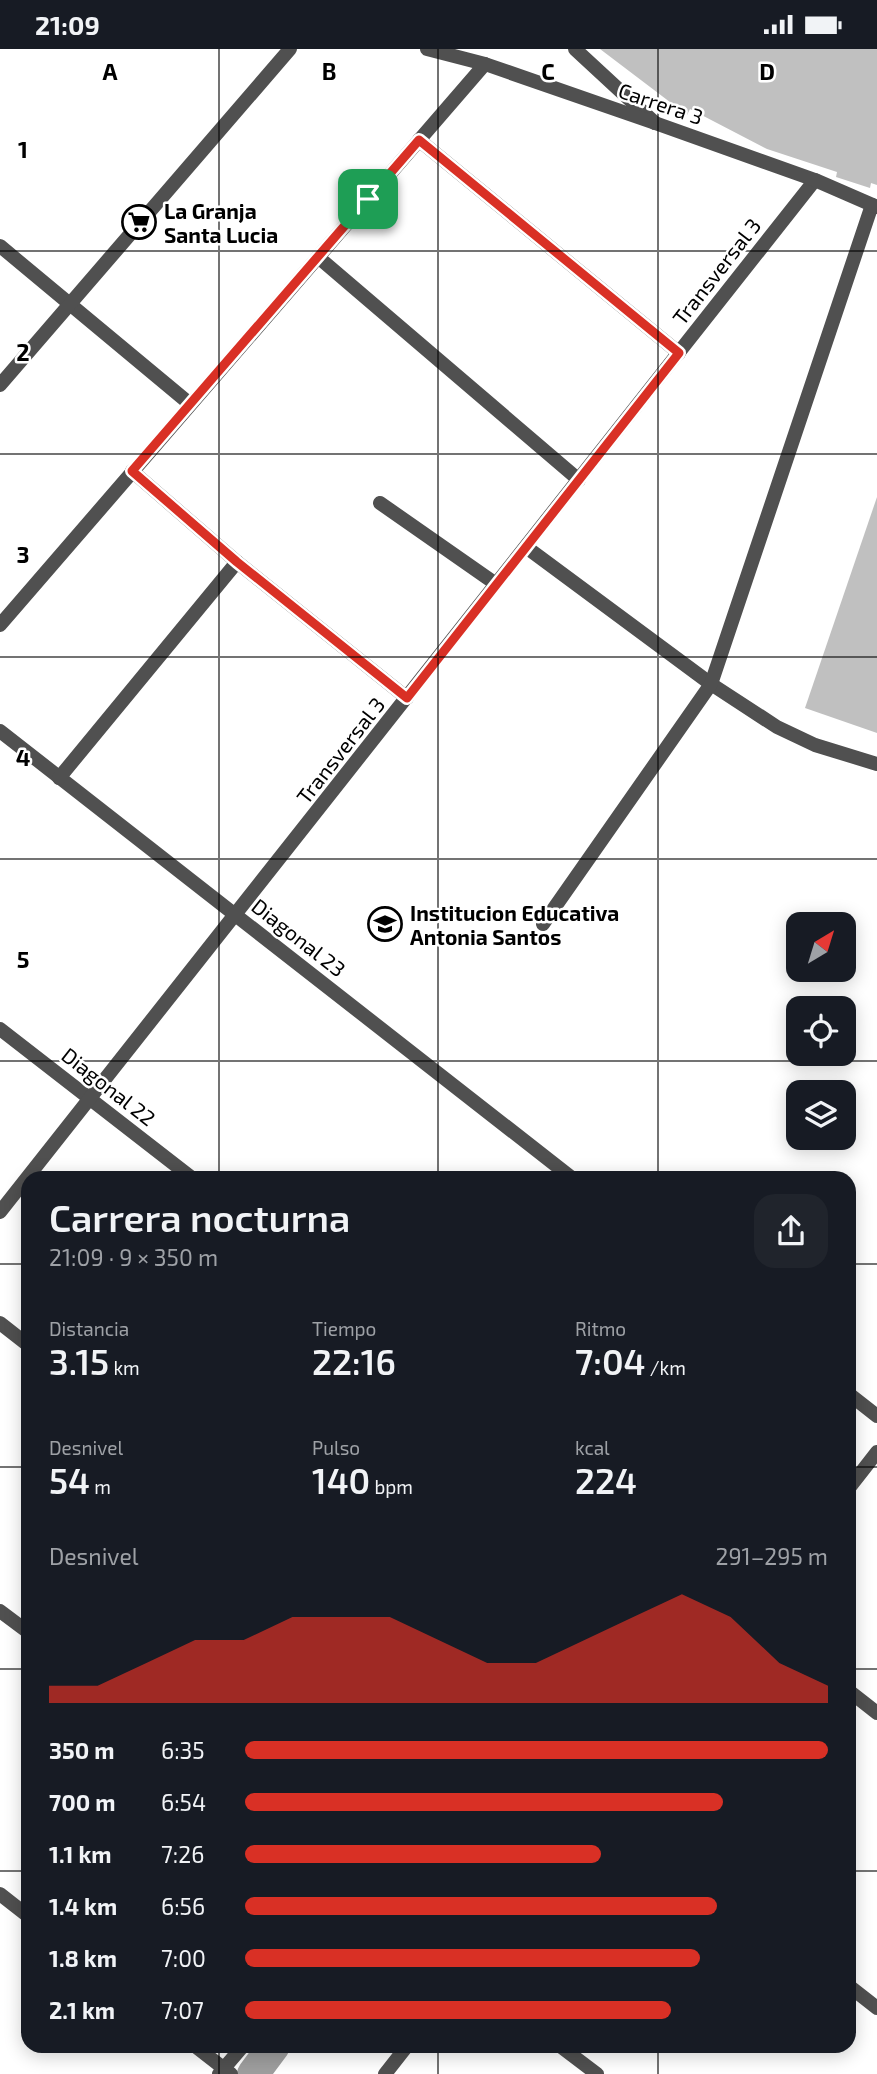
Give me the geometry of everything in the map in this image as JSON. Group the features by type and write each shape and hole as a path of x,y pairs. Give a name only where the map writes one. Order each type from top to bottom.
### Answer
{"street":[{"path":"0,385 290,49"},
{"name":"Carrera 3","path":"427,49 485,64 656,123 815,180 875,206"},
{"path":"575,49 656,123"},
{"path":"0,625 485,64"},
{"path":"419,140 679,353"},
{"name":"Transversal 3","path":"32,1171 815,180"},
{"path":"542,924 711,684 875,206"},
{"path":"0,246 190,404"},
{"path":"318,257 579,480"},
{"path":"132,471 237,562 407,698"},
{"path":"380,503 496,584"},
{"path":"526,547 711,684 777,727 815,744 877,764"},
{"path":"59,778 237,562"},
{"name":"Diagonal 23","path":"0,730 563,1171"},
{"name":"Diagonal 22","path":"0,1029 183,1171"},
{"name":"Transversal 3","path":"0,1212 21,1185"},
{"path":"0,1323 21,1340"},
{"path":"856,1400 877,1416"},
{"path":"856,1479 877,1452"},
{"path":"0,1611 21,1627"},
{"path":"856,1696 877,1713"},
{"path":"0,1894 21,1910"},
{"path":"856,1992 877,2008"},
{"path":"203,2053 225,2072 238,2053"},
{"path":"385,2074 402,2053"},
{"path":"569,2053 597,2074"}],"building":[{"path":"600,49 877,49 877,185 871,183 870,188 836,177 837,172 767,149 690,109 687,115"},
{"path":"877,497 877,733 805,708"}],"waterway":[{"path":"253,2074 269,2053"}],"place":[{"name":"La Granja Santa Lucia","path":"139,222"},
{"name":"Institucion Educativa Antonia Santos","path":"385,924"}],"route":[{"path":"419,140 679,353 407,698 237,562 132,471 368,199 419,140"}]}
